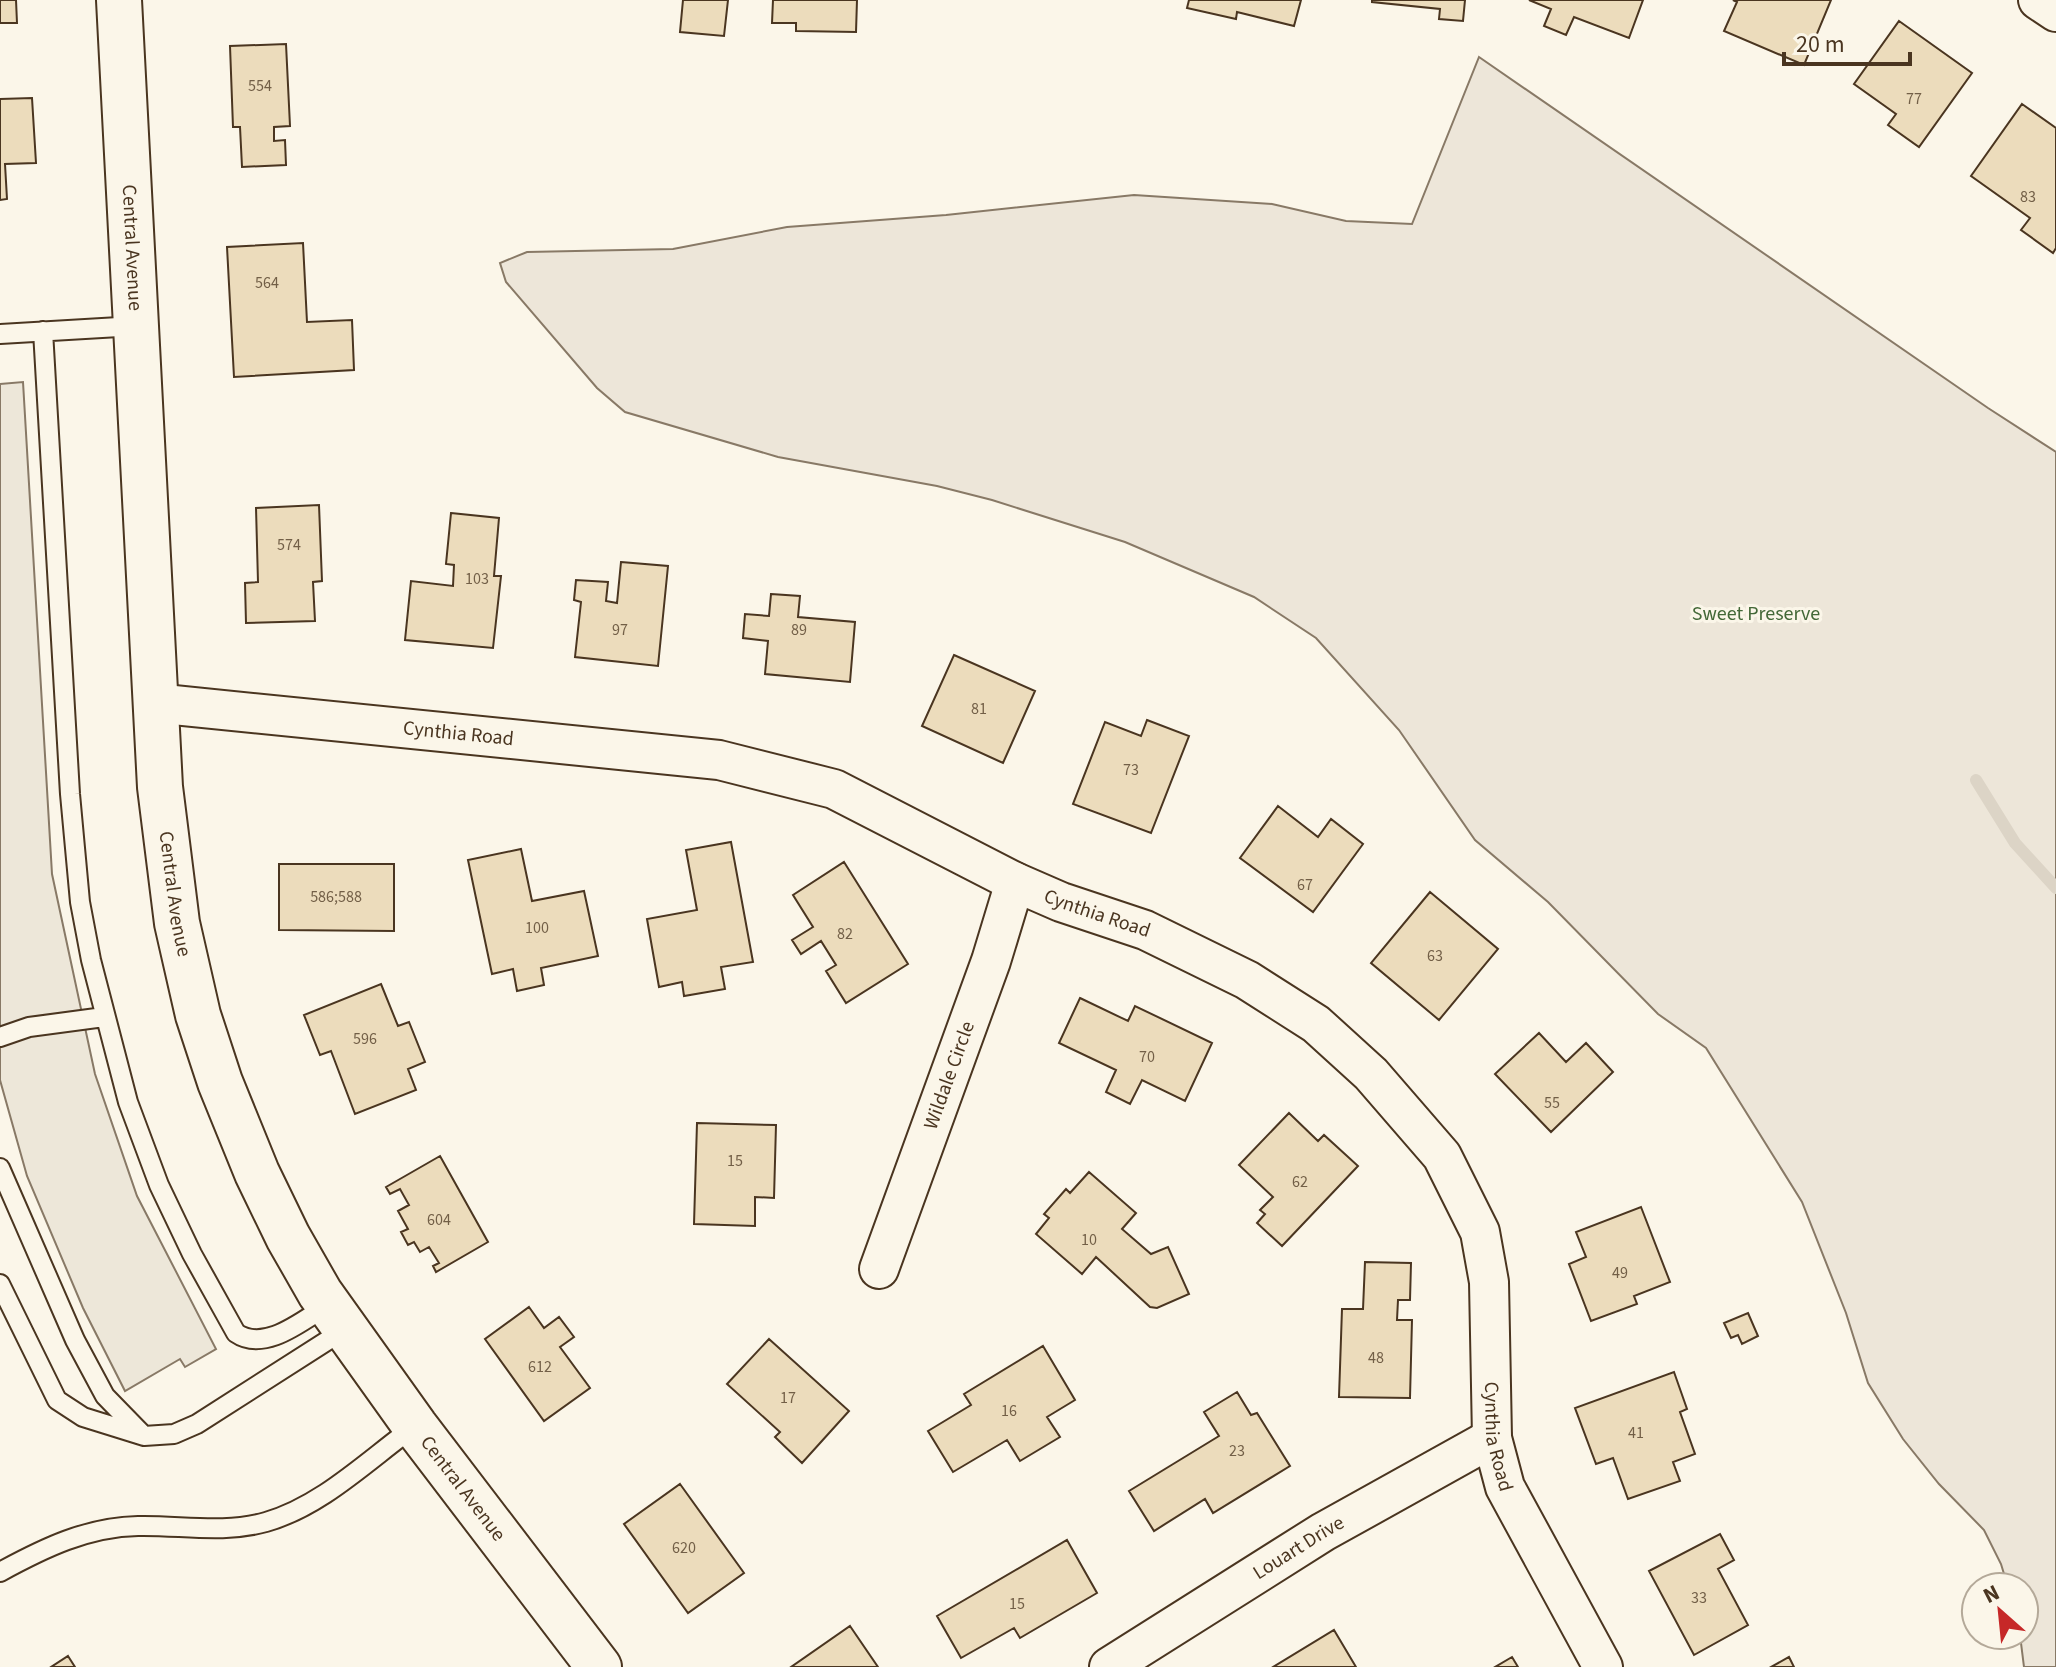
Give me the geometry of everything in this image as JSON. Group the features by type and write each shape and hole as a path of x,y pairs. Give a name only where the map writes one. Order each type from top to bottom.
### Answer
{"main road":[{"name":"Central Avenue","path":"119,0 162,816 184,959 201,1024 220,1082 257,1173 288,1237 336,1317 599,1667"}],"street":[{"path":"2038,0 2056,12"},
{"name":"Cynthia Road","path":"154,703 719,760 834,789 1015,882 1061,902 1145,930 1247,980 1316,1024 1371,1074 1442,1156 1480,1232 1489,1282 1492,1438 1505,1487 1603,1667"},
{"name":"Wildale Circle","path":"879,1269 991,961 1015,882"},
{"name":"Louart Drive","path":"1109,1667 1323,1532 1492,1438"}],"lane":[{"path":"0,334 136,326"},
{"path":"43,331 70,794 80,902 104,1017 128,1102 159,1185 192,1254 236,1333 246,1339 275,1336 336,1317"},
{"path":"0,1037 29,1027 104,1017"},
{"path":"0,1168 75,1340 105,1396 144,1436"},
{"path":"0,1284 57,1400 83,1417 144,1436 174,1434 197,1424 336,1317"},
{"path":"0,1572 61,1542 106,1528 233,1528 269,1521 318,1498 415,1426"}],"green space":[{"name":"Sweet Preserve","path":"1479,57 2056,452 2056,1667 2024,1667 2022,1651 2040,1651 2040,1571 2003,1571 1984,1530 1939,1484 1903,1439 1868,1383 1846,1313 1802,1202 1706,1048 1658,1014 1548,902 1475,840 1399,730 1316,638 1254,597 1125,542 992,500 937,486 778,457 625,412 597,388 506,282 500,263 527,252 673,249 787,227 946,215 1134,195 1272,204 1346,221 1412,224"}],"shaded area":[{"path":"23,382 52,874 95,1074 137,1196 216,1349 185,1367 180,1359 125,1391 83,1308 27,1176 0,1080 0,384"}],"building":[{"path":"0,0 16,0 17,23 0,23"},
{"path":"683,0 728,0 724,36 680,32"},
{"path":"773,0 857,0 856,32 796,31 796,23 772,23"},
{"path":"1189,0 1301,0 1294,26 1237,12 1236,19 1187,8"},
{"path":"1372,0 1465,0 1463,21 1439,19 1440,9"},
{"path":"1529,0 1643,0 1629,38 1574,17 1566,35 1544,26 1551,9"},
{"path":"1733,0 1831,0 1804,65 1724,31 1737,2"},
{"path":"1899,21 1972,73 1919,147 1888,125 1896,114 1854,84"},
{"path":"286,44 290,126 274,127 274,141 285,140 286,165 242,167 240,127 233,127 230,46"},
{"path":"32,98 36,163 5,164 7,199 0,200 0,99"},
{"path":"2022,104 2056,128 2056,248 2053,253 2021,230 2030,218 1971,176"},
{"path":"303,243 307,322 352,320 354,370 234,377 227,247"},
{"path":"319,505 322,581 313,582 315,621 246,623 245,583 258,582 256,508"},
{"path":"451,513 499,518 494,576 501,576 493,648 405,640 411,581 453,586 454,565 446,564"},
{"path":"621,562 668,566 658,666 575,657 581,602 574,600 576,580 608,582 606,601 617,603"},
{"path":"771,594 800,596 798,617 855,622 850,682 765,674 768,641 743,638 745,614 769,616"},
{"path":"954,655 1035,691 1003,763 922,726"},
{"path":"1147,720 1189,736 1151,833 1073,804 1105,722 1141,736"},
{"path":"1278,806 1318,837 1331,819 1363,844 1313,912 1240,858"},
{"path":"731,842 753,962 721,967 725,989 684,996 682,982 659,987 647,919 697,910 686,850"},
{"path":"521,849 532,901 584,891 598,956 541,968 544,985 517,991 513,969 492,974 468,860"},
{"path":"844,862 908,964 846,1003 826,971 836,965 821,941 801,954 792,940 813,927 793,895"},
{"path":"279,864 394,864 394,931 279,930"},
{"path":"1430,892 1498,949 1439,1020 1371,963"},
{"path":"381,984 398,1026 409,1022 425,1062 408,1069 416,1090 355,1114 331,1051 320,1055 304,1015"},
{"path":"1080,998 1128,1021 1135,1006 1212,1043 1185,1101 1142,1080 1130,1104 1106,1092 1116,1070 1059,1043"},
{"path":"1539,1033 1566,1062 1586,1043 1613,1072 1551,1132 1495,1074"},
{"path":"1289,1113 1318,1141 1324,1135 1358,1166 1282,1246 1257,1223 1265,1214 1260,1210 1273,1197 1239,1165"},
{"path":"697,1123 776,1125 774,1198 755,1197 755,1226 694,1224"},
{"path":"440,1156 488,1242 436,1272 433,1266 439,1263 429,1247 420,1252 414,1242 408,1245 401,1232 408,1229 398,1211 409,1205 400,1189 390,1194 386,1187"},
{"path":"1089,1172 1136,1213 1122,1229 1151,1254 1168,1247 1189,1294 1157,1308 1150,1307 1096,1257 1082,1274 1036,1234 1049,1218 1044,1214 1066,1189 1070,1193"},
{"path":"1641,1207 1670,1282 1634,1296 1637,1304 1591,1321 1569,1264 1586,1257 1576,1232"},
{"path":"1365,1262 1411,1263 1410,1300 1398,1300 1397,1320 1412,1320 1410,1398 1339,1397 1342,1309 1363,1309"},
{"path":"529,1307 544,1328 559,1317 574,1337 560,1347 590,1388 544,1421 485,1339"},
{"path":"1748,1313 1758,1336 1742,1344 1738,1335 1731,1338 1724,1323"},
{"path":"769,1339 849,1411 802,1463 775,1437 780,1432 727,1384"},
{"path":"1043,1346 1075,1400 1047,1417 1060,1437 1020,1461 1007,1440 953,1472 928,1431 971,1405 964,1394"},
{"path":"1674,1372 1687,1409 1680,1412 1695,1454 1673,1462 1680,1481 1628,1499 1613,1458 1596,1464 1575,1408"},
{"path":"1237,1392 1251,1415 1257,1413 1290,1466 1213,1513 1205,1499 1154,1531 1129,1491 1219,1436 1204,1412"},
{"path":"680,1484 744,1573 688,1613 624,1524"},
{"path":"1720,1534 1734,1560 1718,1569 1748,1625 1694,1655 1649,1571"},
{"path":"1067,1540 1097,1593 1020,1638 1014,1628 961,1658 937,1616"},
{"path":"850,1626 878,1667 791,1667"},
{"path":"1334,1630 1356,1667 1273,1667"},
{"path":"68,1656 75,1667 51,1667"},
{"path":"1512,1657 1518,1667 1495,1667"},
{"path":"1789,1657 1794,1667 1771,1667"}],"waterway":[{"path":"1976,780 2015,843 2056,888"}]}
